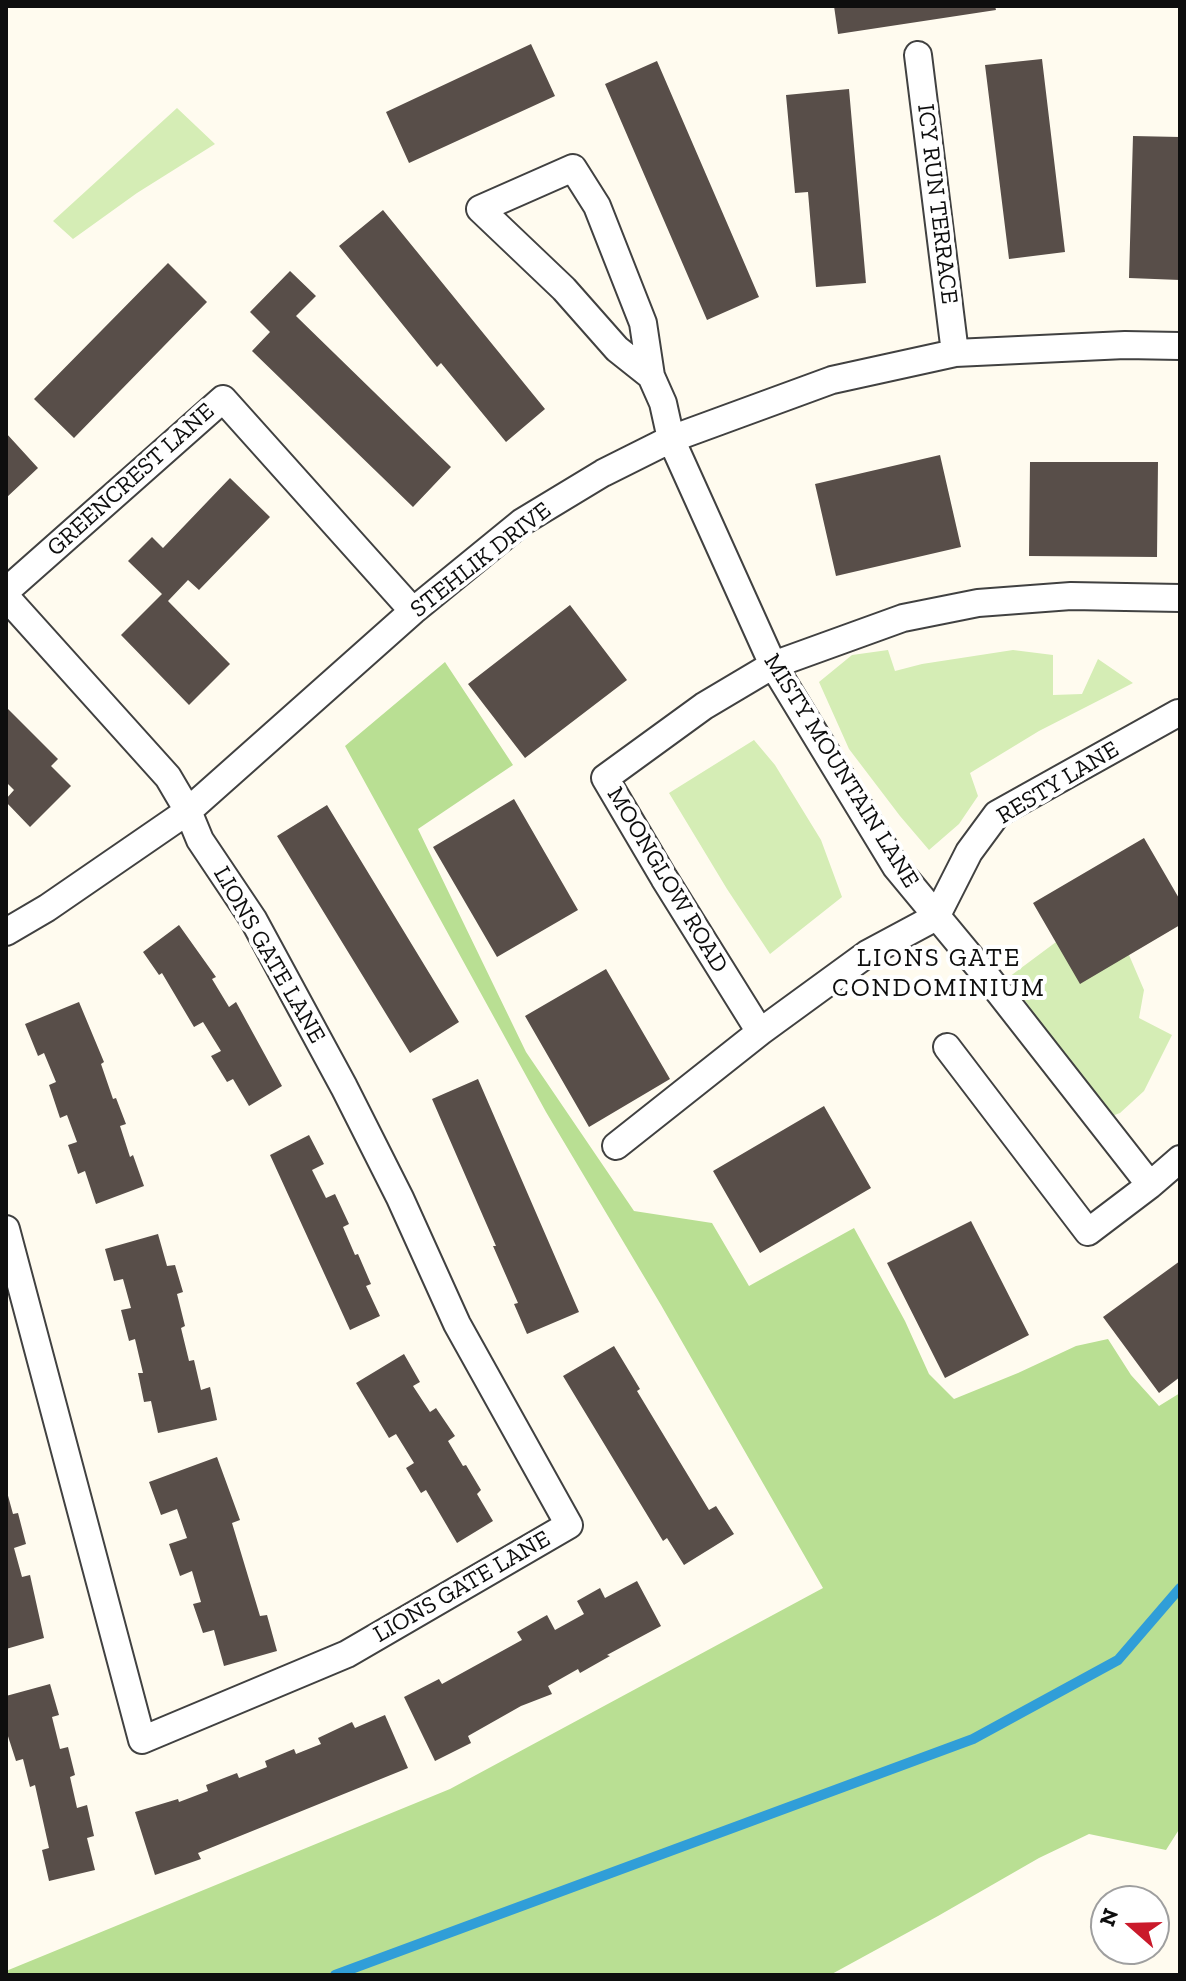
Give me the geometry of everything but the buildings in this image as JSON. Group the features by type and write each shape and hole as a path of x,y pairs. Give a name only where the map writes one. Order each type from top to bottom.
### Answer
{"street":[{"name":"ICY RUN TERRACE","path":"918,55 955,353"},
{"name":"MISTY MOUNTAIN LANE","path":"651,376 617,349 564,289 480,209 573,168 597,206 643,323 651,376 663,403 671,439 773,665 896,867 988,978 1150,1185"},
{"name":"STEHLIK DRIVE","path":"6,932 47,908 188,811 413,611 522,522 603,473 671,439 832,380 955,353 1125,345 1180,346"},
{"name":"GREENCREST LANE","path":"188,811 168,777 6,594 223,399 413,611"},
{"path":"773,665 903,618 978,603 1071,596 1180,598"},
{"name":"MOONGLOW ROAD","path":"760,1032 605,778 704,706 773,665"},
{"name":"RESTY LANE","path":"936,917 969,852 997,814 1178,713"},
{"name":"LIONS GATE LANE","path":"6,1229 142,1740 347,1654 569,1525 457,1324 400,1198 344,1087 253,919 200,840 188,811"},
{"path":"616,1146 760,1032 867,954 936,917"},
{"path":"947,1047 1088,1232 1180,1159"}],"green space":[{"path":"177,108 215,144 137,193 73,239 53,221"},
{"path":"888,650 895,671 1013,650 1053,655 1053,695 1082,694 1098,659 1133,683 1039,731 970,773 978,796 959,824 929,850 849,749 819,682 852,655"},
{"path":"445,662 513,765 418,829 526,1052 634,1211 712,1223 749,1286 854,1228 905,1321 929,1374 954,1399 1076,1346 1108,1339 1131,1375 1159,1406 1180,1393 1180,1828 1166,1850 1089,1834 1039,1858 830,1975 6,1975 6,1971 450,1789 823,1588 546,1112 345,746"},
{"path":"754,740 775,765 821,840 842,897 770,954 669,793"},
{"path":"1056,942 1129,955 1144,990 1139,1018 1172,1035 1144,1091 1120,1113 1112,1116 1051,1039 1009,977"}],"waterway":[{"path":"335,1975 973,1739 1118,1660 1180,1588"}],"district":[{"name":"LIONS GATE CONDOMINIUM","path":"939,974"}]}
